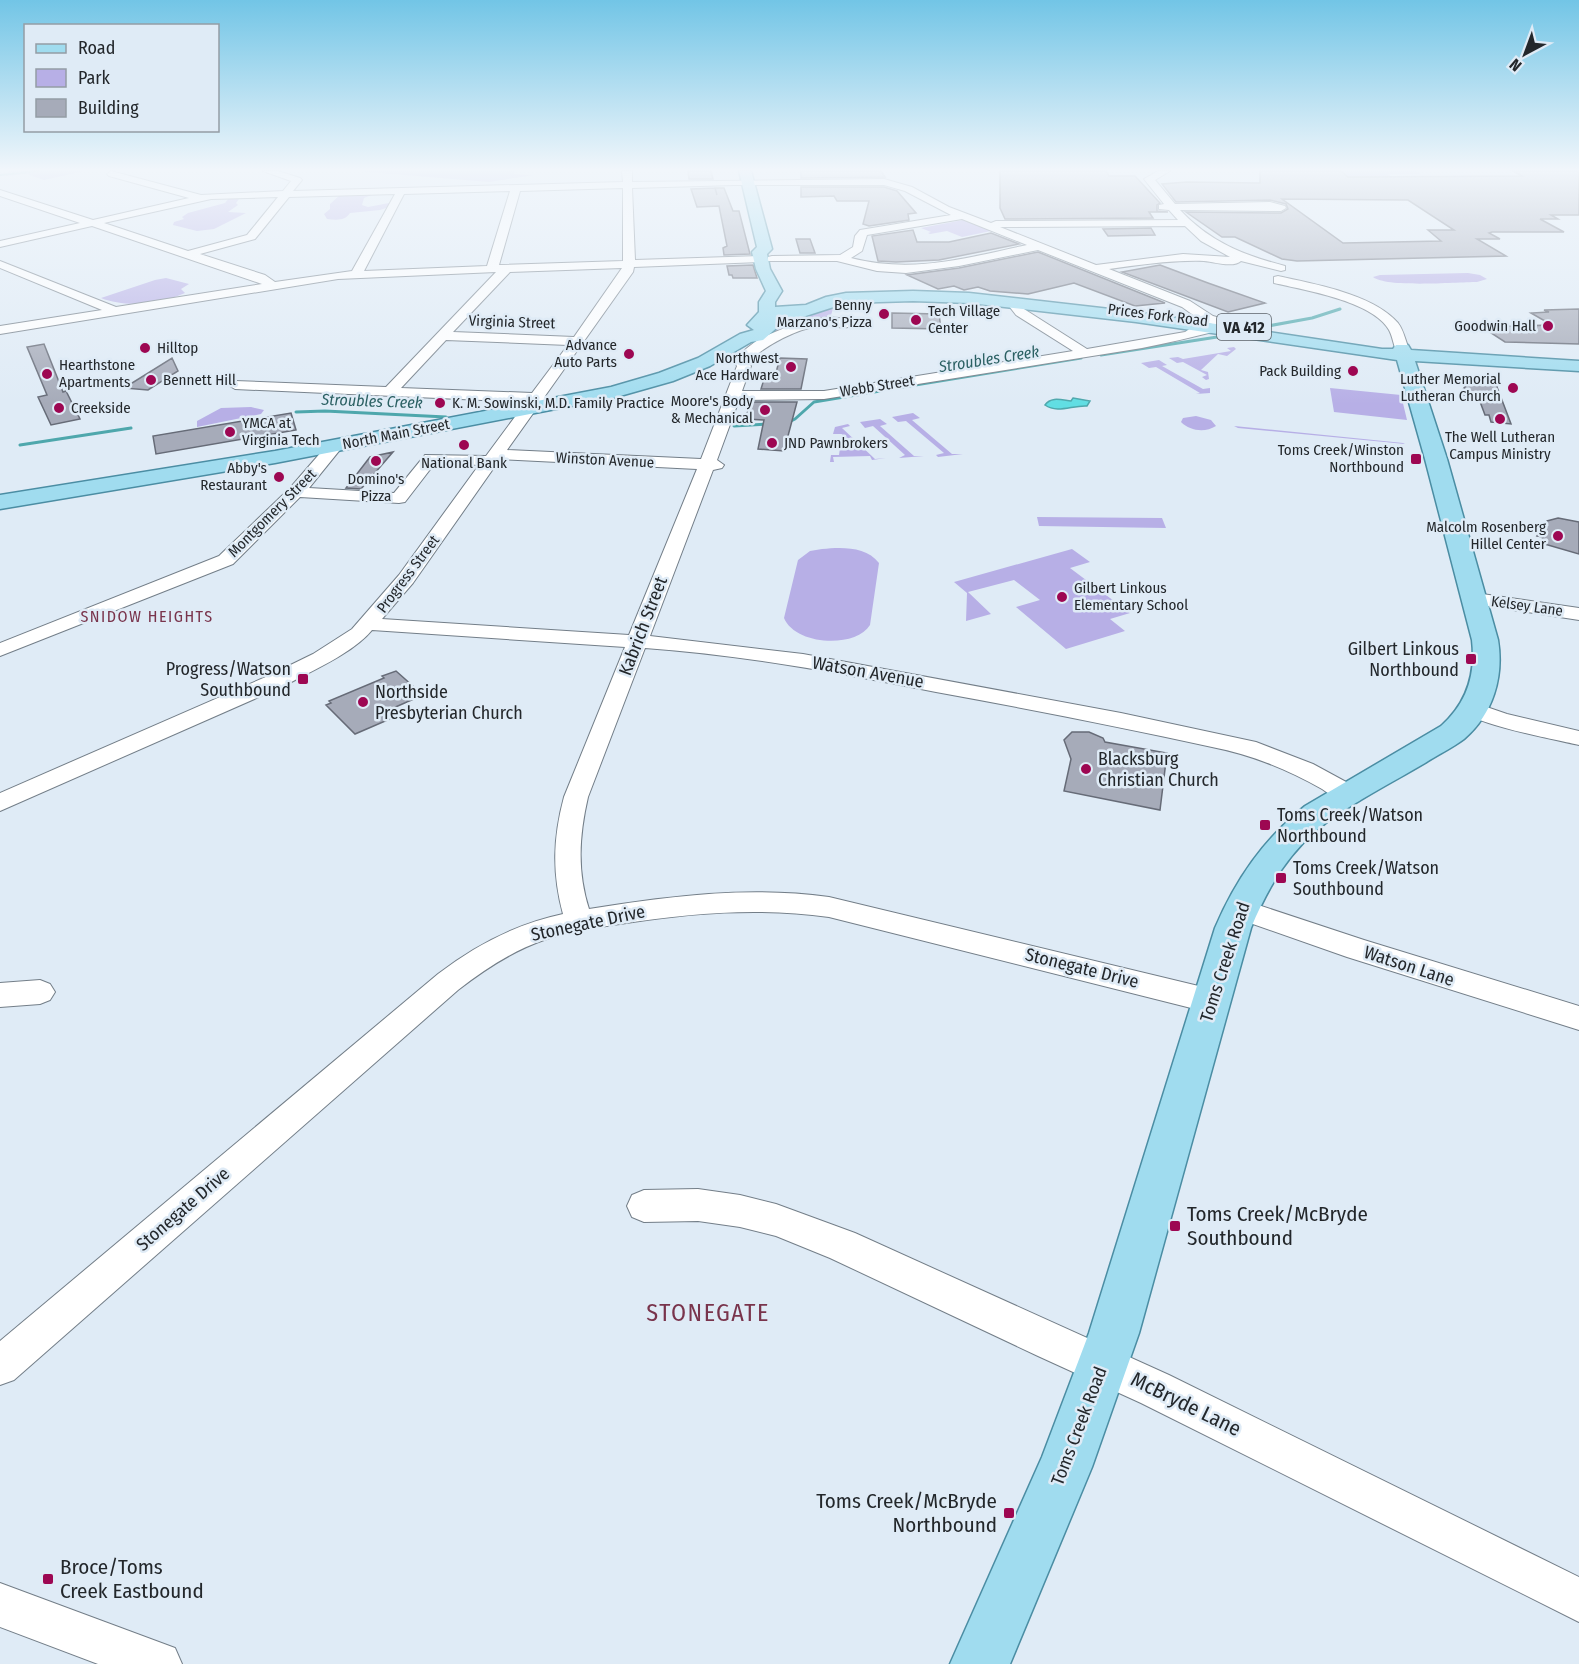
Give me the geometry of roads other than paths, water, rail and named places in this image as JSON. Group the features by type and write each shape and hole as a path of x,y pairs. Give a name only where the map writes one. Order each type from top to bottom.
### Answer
{"main road":[{"path":"765,249 776,275 788,288"},
{"path":"767,258 763,269 774,289 769,302 779,310 807,302"},
{"name":"Prices Fork Road","path":"807,302 881,290 942,291 1209,324 1343,349 1579,366"},
{"name":"Prices Fork Road","path":"807,302 858,297 1061,302 1176,320"},
{"name":"North Main Street","path":"746,338 746,334 765,315 769,302"},
{"name":"North Main Street","path":"0,502 335,446 648,383 716,356 746,338 757,336 775,320 807,302"},
{"path":"1394,328 1427,346 1472,354"},
{"name":"Prices Fork Road","path":"1403,353 1579,359"},
{"name":"Toms Creek Road","path":"980,1664 1065,1467 1102,1365 1137,1256 1240,909 1262,869 1288,837 1316,814 1452,733 1472,709 1484,686 1488,664 1486,648 1403,353"}],"street":[{"path":"172,249 265,280 271,285"},
{"path":"189,254 208,249"},
{"path":"356,274 370,249"},
{"path":"492,268 498,249"},
{"name":"Progress Street","path":"0,803 285,676 333,650 369,624 406,579 492,458 539,404 578,341 627,272 628,249"},
{"path":"843,258 858,249"},
{"path":"0,330 111,310 356,274 767,258 843,258 877,268 906,270 958,263 1026,249"},
{"path":"1046,249 1195,308 1209,324"},
{"path":"1215,249 1222,255 1239,261 1266,278 1280,274 1298,280 1300,273 1383,317 1394,328 1403,353"},
{"path":"1096,268 1145,260 1222,255 1250,261 1341,296"},
{"path":"0,264 111,310"},
{"path":"390,391 507,268"},
{"path":"1020,300 1015,306 1020,312 1085,353"},
{"path":"1176,320 1209,324"},
{"path":"716,356 741,362 756,347 799,327 825,321 847,324"},
{"name":"Webb Street","path":"733,396 824,394 1189,335 1209,324"},
{"name":"Virginia Street","path":"444,336 578,341"},
{"name":"Kabrich Street","path":"579,921 566,867 565,842 568,823 637,642 711,465 744,366 741,362"},
{"path":"235,385 390,391 539,404"},
{"name":"Montgomery Street","path":"0,650 219,563 243,545 296,492 335,446"},
{"name":"Winston Avenue","path":"296,492 399,498 431,458 711,465"},
{"name":"Kelsey Lane","path":"1474,599 1579,614"},
{"name":"Watson Avenue","path":"369,624 720,648 783,657 1188,734 1272,755 1305,769 1350,795"},
{"path":"1472,709 1500,719 1579,738"},
{"name":"Stonegate Drive","path":"0,1366 468,966 482,956 523,936 579,921 710,902 746,898 795,901 829,907 1211,1001"},
{"name":"Watson Lane","path":"1240,909 1357,949 1579,1018"},
{"path":"0,995 40,992"},
{"name":"McBryde Lane","path":"644,1206 698,1205 740,1211 776,1220 842,1245 1209,1415 1579,1600"},
{"path":"0,1605 159,1664"}],"water":[{"path":"1073,398 1090,401 1087,406 1060,409 1045,405 1053,400 1071,401"}],"waterway":[{"name":"Stroubles Creek","path":"1268,326 1312,318 1340,309"},
{"name":"Stroubles Creek","path":"1101,355 1230,335"},
{"name":"Stroubles Creek","path":"903,387 1081,358"},
{"name":"Stroubles Creek","path":"787,423 814,402 880,391"},
{"name":"Stroubles Creek","path":"296,412 325,411 446,417"},
{"name":"Stroubles Creek","path":"734,426 769,424"},
{"name":"Stroubles Creek","path":"20,445 131,428"}],"place":[{"name":"Benny Marzano's Pizza","path":"884,314"},
{"name":"Tech Village Center","path":"916,320"},
{"name":"Goodwin Hall","path":"1548,326"},
{"name":"Hilltop","path":"145,348"},
{"name":"Advance Auto Parts","path":"629,354"},
{"name":"Northwest Ace Hardware","path":"791,367"},
{"name":"Pack Building","path":"1353,371"},
{"name":"Hearthstone Apartments","path":"47,374"},
{"name":"Bennett Hill","path":"151,380"},
{"name":"Luther Memorial Lutheran Church","path":"1513,388"},
{"name":"K. M. Sowinski, M.D. Family Practice","path":"440,403"},
{"name":"Creekside","path":"59,408"},
{"name":"Moore's Body & Mechanical","path":"765,410"},
{"name":"The Well Lutheran Campus Ministry","path":"1500,419"},
{"name":"YMCA at Virginia Tech","path":"230,432"},
{"name":"JND Pawnbrokers","path":"772,443"},
{"name":"National Bank","path":"464,445"},
{"name":"Toms Creek/Winston Northbound","path":"1416,459"},
{"name":"Domino's Pizza","path":"376,461"},
{"name":"Abby's Restaurant","path":"279,477"},
{"name":"Malcolm Rosenberg Hillel Center","path":"1558,536"},
{"name":"Gilbert Linkous Elementary School","path":"1062,597"},
{"name":"Gilbert Linkous Northbound","path":"1471,659"},
{"name":"Progress/Watson Southbound","path":"303,679"},
{"name":"Northside Presbyterian Church","path":"363,702"},
{"name":"Blacksburg Christian Church","path":"1086,769"},
{"name":"Toms Creek/Watson Northbound","path":"1265,825"},
{"name":"Toms Creek/Watson Southbound","path":"1281,878"},
{"name":"Toms Creek/McBryde Southbound","path":"1175,1226"},
{"name":"Toms Creek/McBryde Northbound","path":"1009,1513"},
{"name":"Broce/Toms Creek Eastbound","path":"48,1579"}],"district":[{"name":"SNIDOW HEIGHTS","path":"147,616"},
{"name":"STONEGATE","path":"708,1313"}]}
